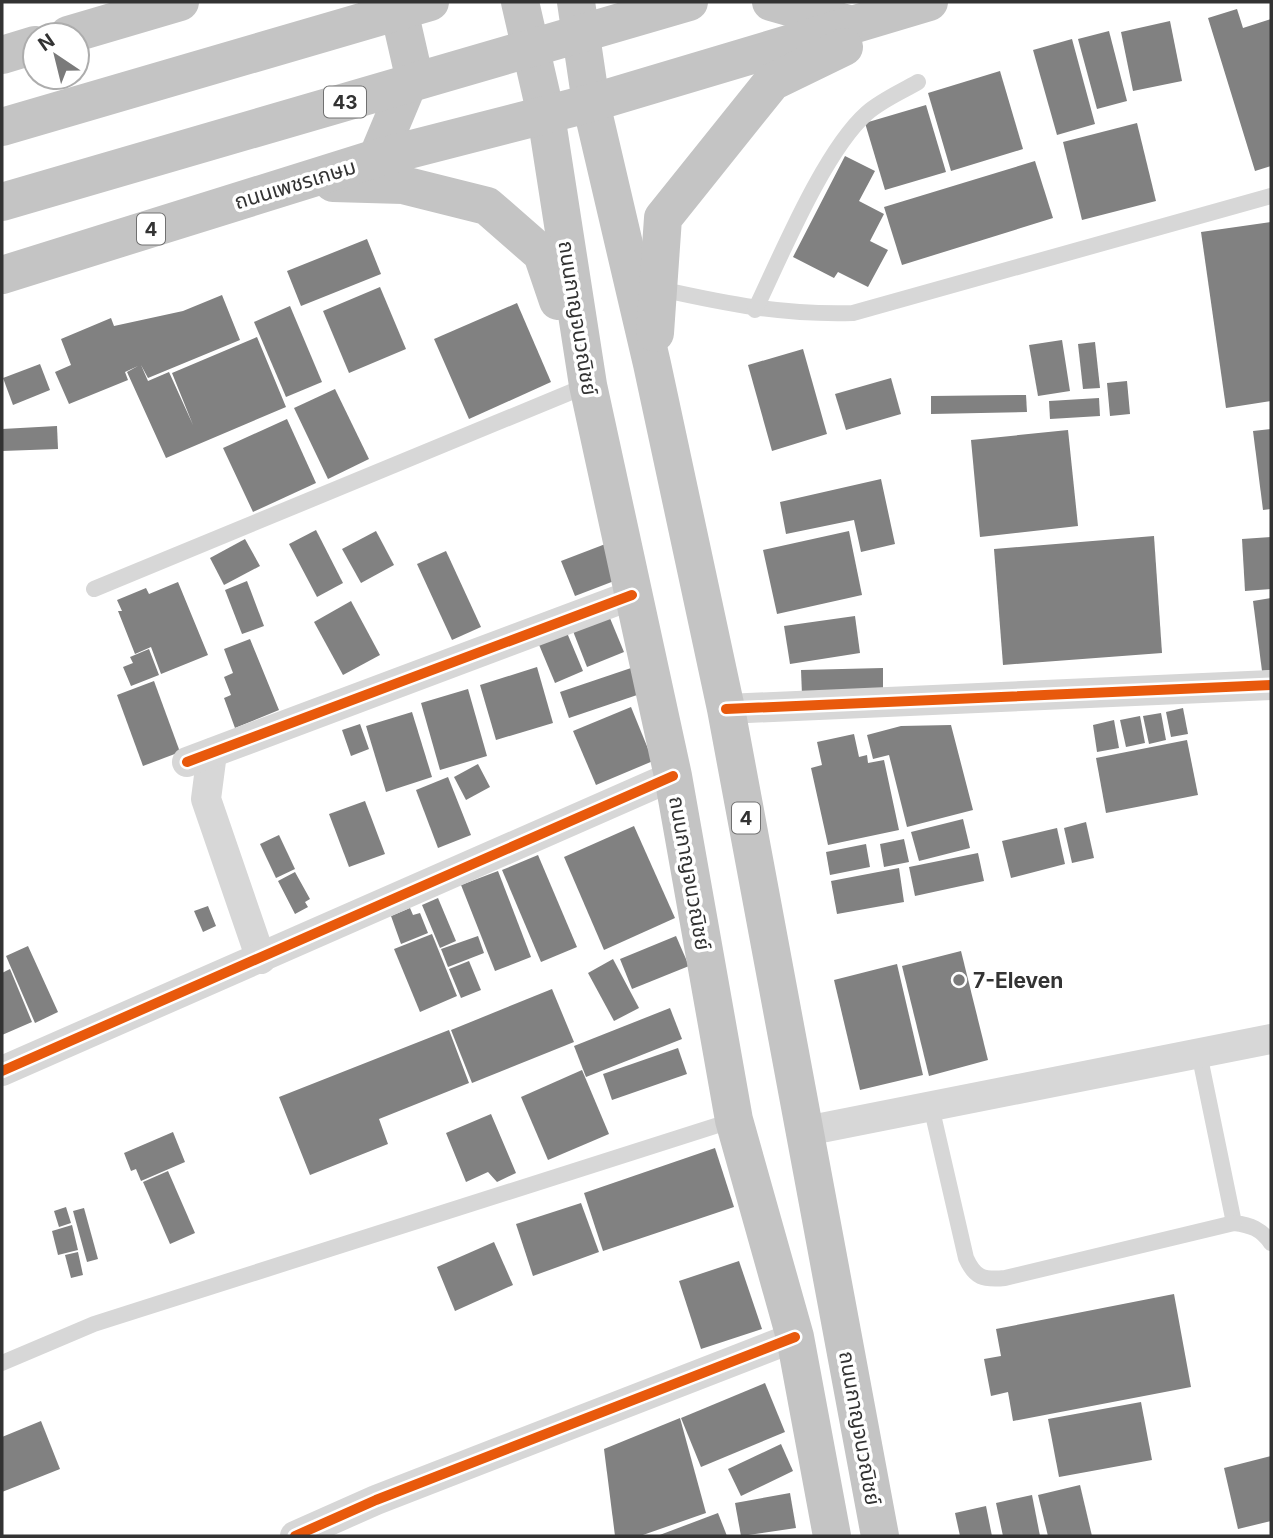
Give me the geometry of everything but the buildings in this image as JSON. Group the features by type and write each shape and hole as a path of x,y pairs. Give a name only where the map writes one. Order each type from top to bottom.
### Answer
{"highway":[{"path":"91,28 180,2"},
{"path":"377,2 400,15 413,72 377,158"},
{"path":"2,127 430,2"},
{"name":"ถนนกาญจนวณิชย์","path":"520,2 546,115 588,385 673,776 734,1119 795,1337 832,1536"},
{"name":"ถนนกาญจนวณิชย์","path":"576,2 592,103 652,364 726,709 880,1536"},
{"name":"43","path":"2,202 689,2"},
{"path":"771,2 852,25"},
{"name":"ถนนเพชรเกษม","path":"2,275 377,158 592,103 929,2"},
{"path":"652,364 660,289 663,218 772,82 937,2"},
{"path":"2,55 21,49"},
{"path":"300,183 403,185 488,206 542,254 588,385"}],"street":[{"path":"261,959 206,799 199,758 632,595"},
{"path":"726,709 1271,685"},
{"path":"2,1071 673,776"},
{"path":"806,1131 1271,1039"},
{"path":"295,1536 376,1500 795,1337"}],"lane":[{"path":"755,310 800,216 843,142 867,113 918,82"},
{"path":"660,289 755,310 804,314 853,313 1271,196"},
{"path":"94,589 588,385"},
{"path":"1199,1054 1234,1223"},
{"path":"931,1106 966,1258 973,1273 984,1280 1004,1278 1234,1223 1249,1225 1264,1233 1271,1243"},
{"path":"2,1363 94,1324 734,1119"}],"cycle path":[{"path":"187,762 632,595"},
{"path":"726,709 1271,685"},
{"path":"2,1071 673,776"},
{"path":"295,1536 376,1500 795,1337"}],"place":[{"name":"7-Eleven","path":"959,980"}]}
